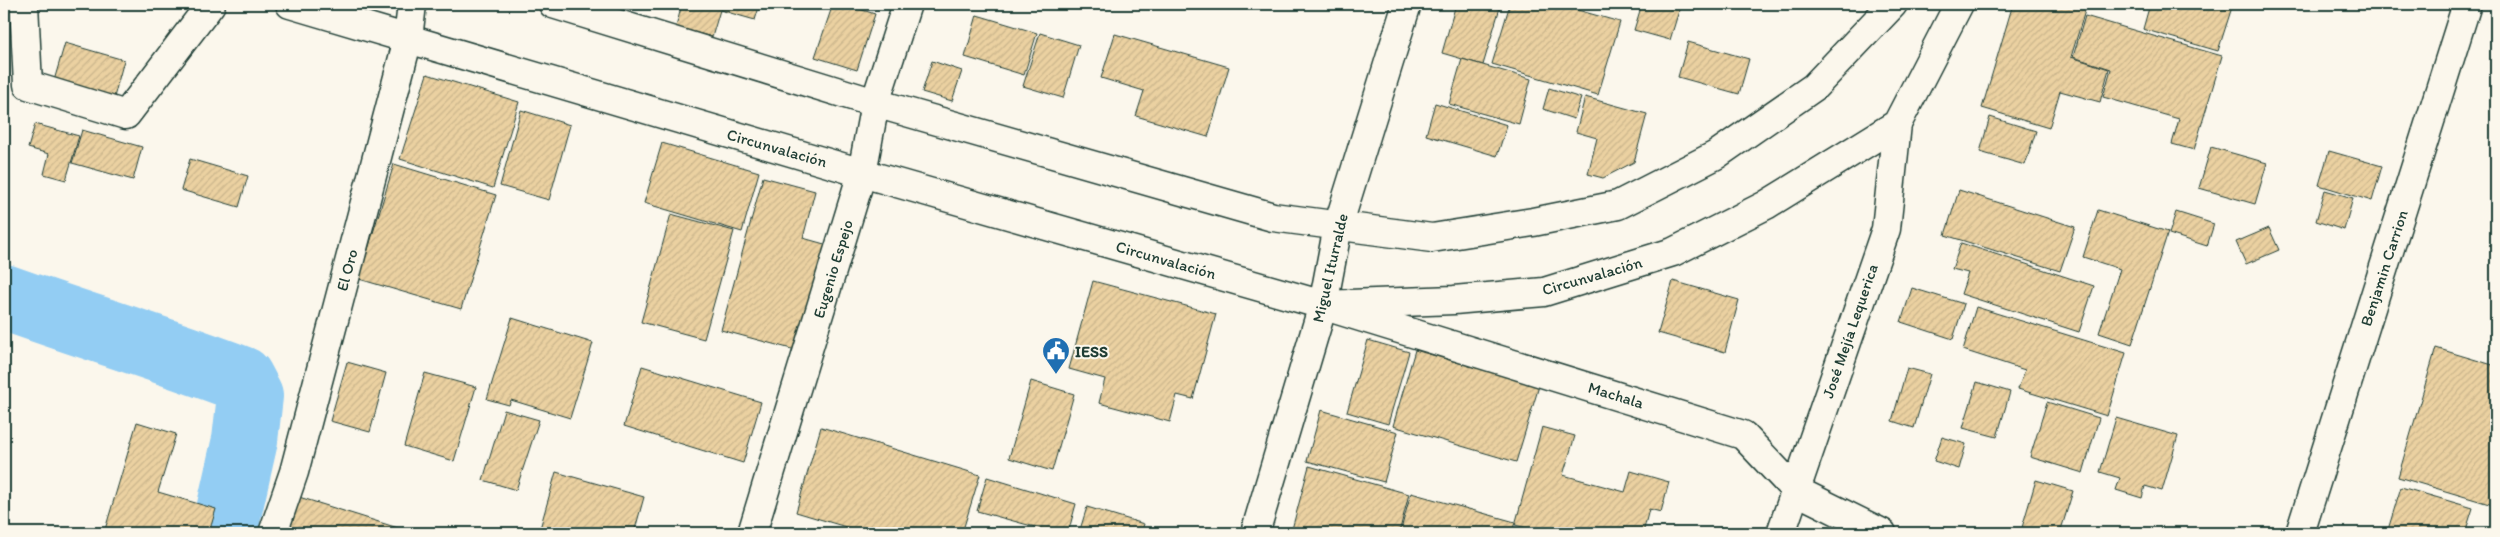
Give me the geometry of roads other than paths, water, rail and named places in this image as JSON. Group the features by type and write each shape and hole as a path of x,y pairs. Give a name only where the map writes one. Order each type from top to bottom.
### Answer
{"main road":[{"path":"24,4 28,86 126,115 212,4"},
{"name":"Circunvalación","path":"290,4 862,173 1323,306 1454,300 1544,292 1673,252 1766,205 1897,124"},
{"name":"El Oro","path":"273,533 294,472 408,39 412,4"},
{"path":"553,4 875,104 1273,217 1432,238 1533,222 1618,205 1716,155 1814,87 1893,4"},
{"name":"Eugenio Espejo","path":"758,531 862,173 875,104 907,4"},
{"name":"Miguel Iturralde","path":"1255,533 1323,306 1338,226 1407,4"},
{"path":"1897,124 1959,4"},
{"name":"Benjamin Carrion","path":"2300,533 2467,4"},
{"name":"José Mejía Lequerica","path":"1781,533 1886,230 1897,124"},
{"name":"Machala","path":"1323,306 1743,435 1796,490 1882,533"}],"waterway":[{"path":"4,297 241,379 250,396 245,440 224,533"}],"place":[{"name":"IESS","path":"1056,375"}]}
